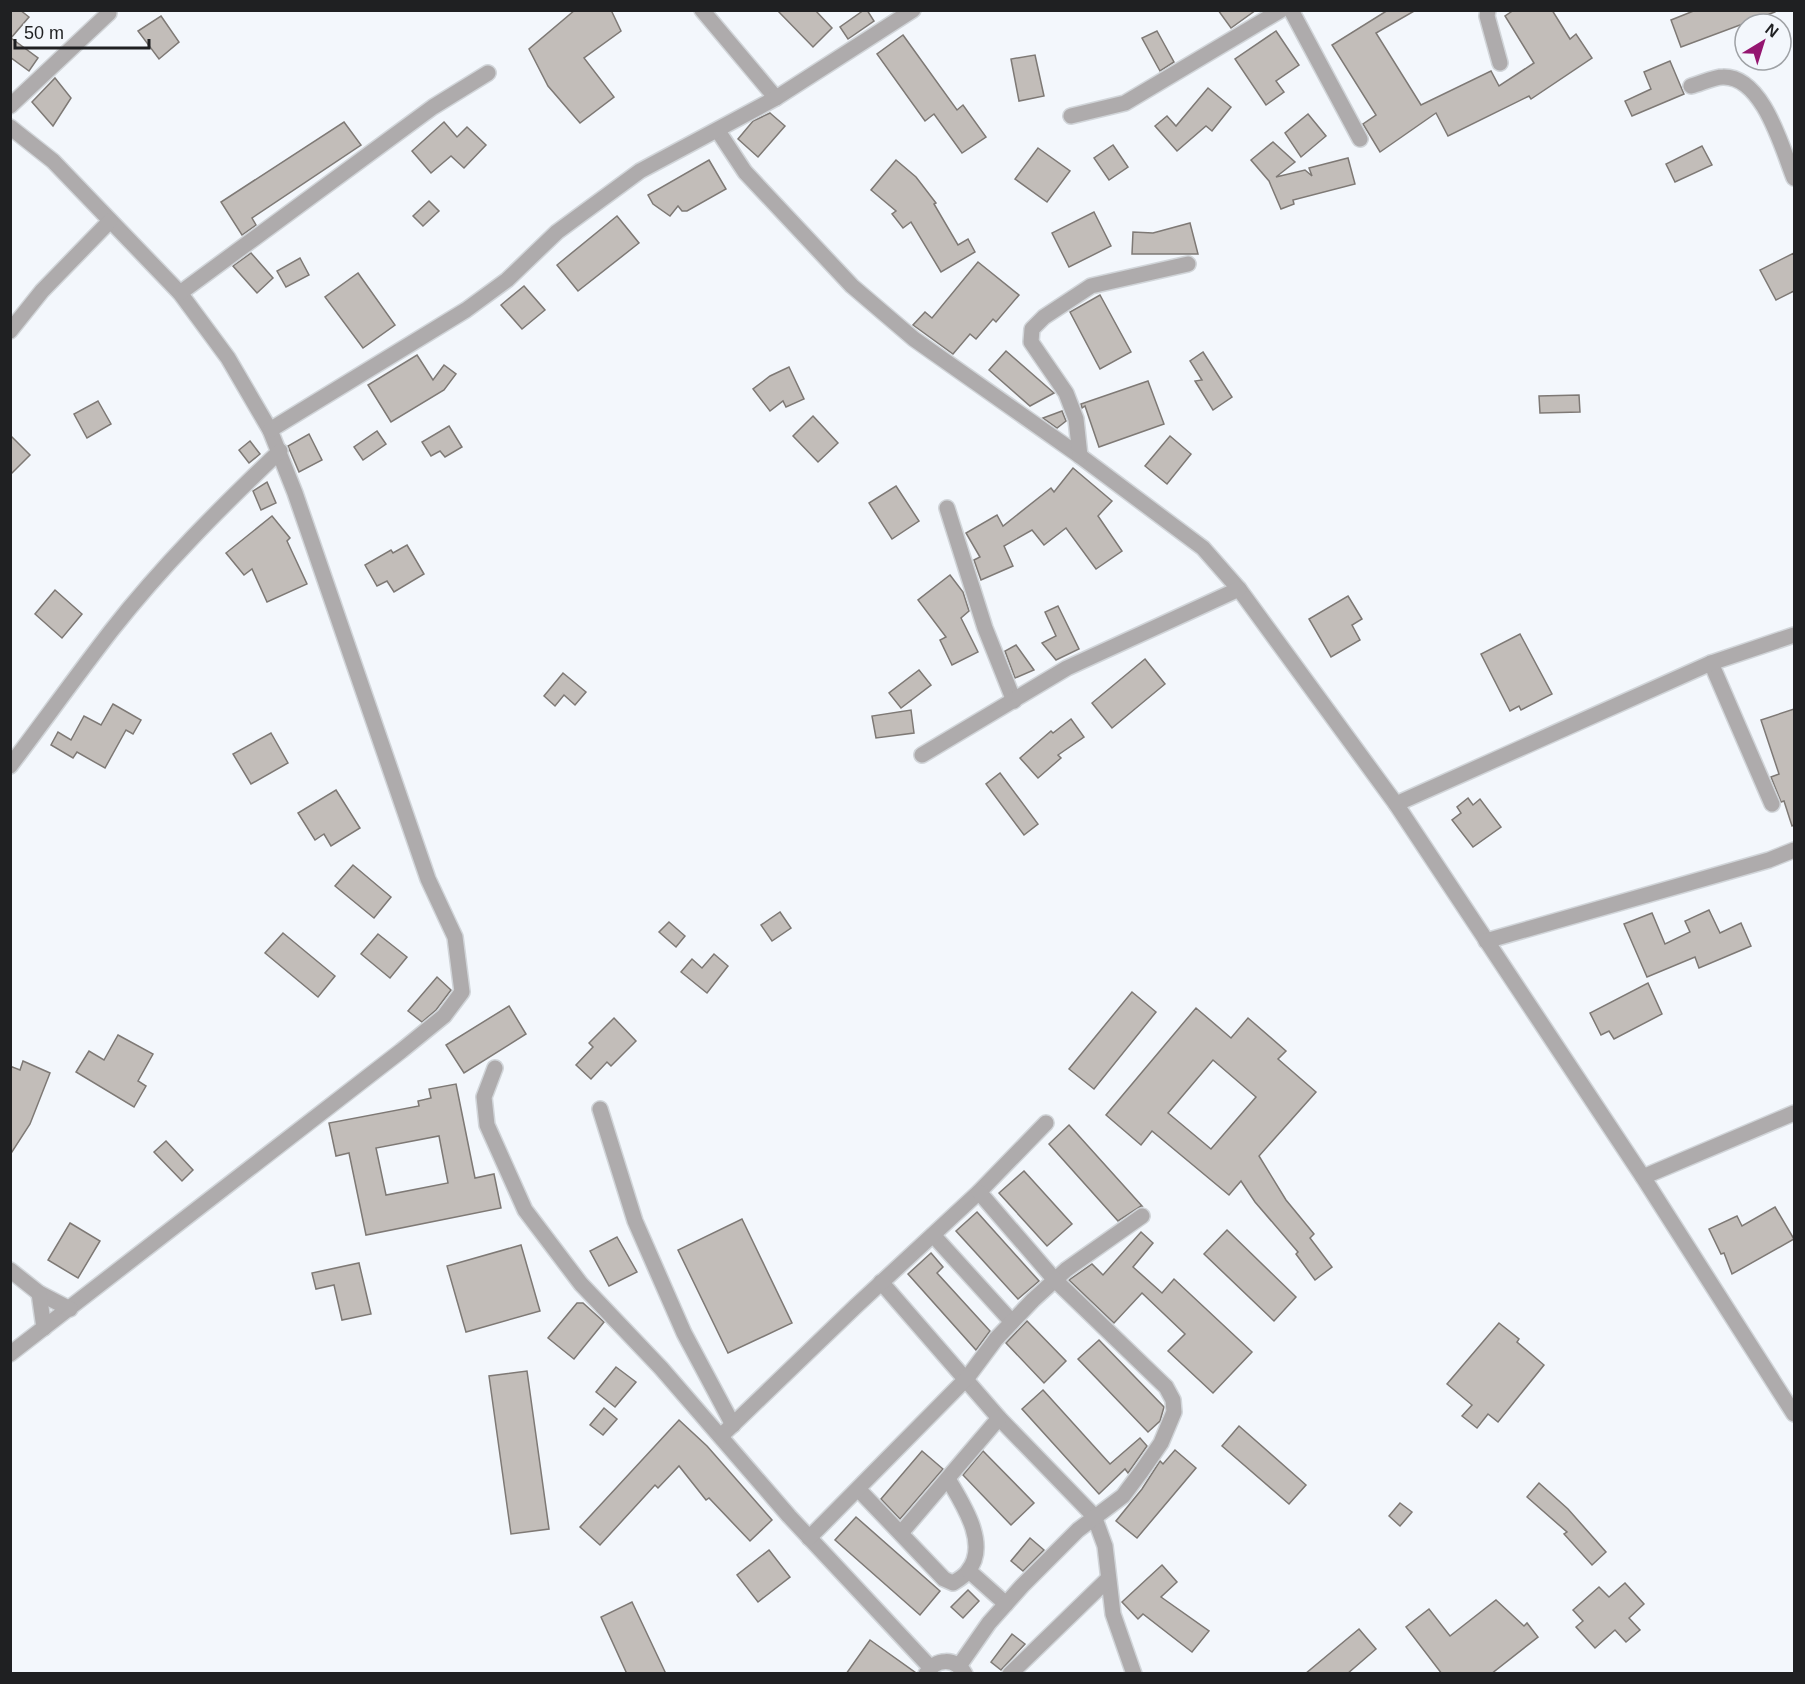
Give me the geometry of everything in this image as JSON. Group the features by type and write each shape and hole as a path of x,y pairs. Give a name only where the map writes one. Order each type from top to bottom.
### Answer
{"street":[{"path":"702,10 776,98"},
{"path":"270,430 466,310 507,280 557,232 640,171 776,98 913,10"},
{"path":"1071,116 1125,103 1281,10"},
{"path":"1291,10 1359,139"},
{"path":"1488,10 1486,16 1500,63"},
{"path":"10,106 109,13"},
{"path":"180,293 433,107 488,73"},
{"path":"1691,86 1722,77 1738,80 1751,87 1762,102 1794,178"},
{"path":"10,127 53,161 180,293 228,358 270,430 280,452 428,879 455,937 462,992 444,1016 401,1051 10,1354"},
{"path":"718,131 745,172 852,286 914,339 1080,456 1203,548 1239,590 1396,804 1643,1177 1794,1414"},
{"path":"10,332 42,291 110,221"},
{"path":"1080,456 1076,419 1066,393 1031,342 1032,329 1044,317 1091,286 1188,264"},
{"path":"10,766 112,630 163,570 280,452"},
{"path":"947,508 985,628 1014,701"},
{"path":"922,755 1066,668 1239,590"},
{"path":"1396,804 1711,663 1794,635"},
{"path":"1711,663 1772,804"},
{"path":"1486,941 1768,860 1794,850"},
{"path":"495,1068 484,1097 487,1125 525,1210 581,1284 721,1436 928,1670 943,1661 962,1670 1006,1604 1078,1530 1123,1496 1161,1443 1174,1412 1173,1400 1166,1387 1055,1280 979,1192"},
{"path":"600,1109 635,1221 684,1333 733,1425"},
{"path":"1643,1177 1794,1113"},
{"path":"721,1436 881,1282 979,1192 1046,1123"},
{"path":"809,1538 859,1490 967,1378 1012,1322 1055,1280 1142,1216"},
{"path":"933,1235 1012,1322"},
{"path":"10,1270 39,1293 70,1309"},
{"path":"881,1282 967,1378 999,1418 1094,1516 1105,1546 1113,1614 1134,1674"},
{"path":"39,1293 44,1328"},
{"path":"901,1533 999,1418"},
{"path":"859,1490 949,1583 953,1583 969,1570 977,1551 976,1538 965,1508 948,1479"},
{"path":"969,1570 1006,1604"},
{"path":"1010,1674 1108,1580"}],"building":[{"path":"10,10 20,10 29,17 11,38 38,58 29,71 10,57"},
{"path":"575,10 611,10 621,31 584,58 614,97 580,123 548,86 529,49"},
{"path":"777,10 815,10 832,28 813,47"},
{"path":"867,10 874,21 848,39 840,27"},
{"path":"1218,10 1256,10 1231,28"},
{"path":"1388,10 1416,10 1376,33 1421,105 1491,71 1499,86 1534,63 1505,16 1514,10 1552,10 1570,39 1576,34 1592,58 1531,99 1529,96 1448,136 1436,113 1380,152 1363,124 1376,115 1332,45"},
{"path":"1696,10 1775,10 1775,12 1733,12 1733,28 1681,47 1671,20"},
{"path":"161,16 179,42 159,59 138,31"},
{"path":"1157,31 1174,62 1160,71 1142,38"},
{"path":"1276,31 1299,65 1276,81 1284,92 1266,105 1235,59"},
{"path":"903,35 957,110 963,105 986,137 962,153 934,114 925,121 877,54"},
{"path":"1035,55 1044,96 1019,101 1011,59"},
{"path":"1670,61 1684,94 1632,116 1625,101 1651,89 1644,72"},
{"path":"55,78 71,98 53,126 32,102"},
{"path":"1208,88 1231,107 1212,131 1206,126 1177,151 1155,126 1167,116 1176,126"},
{"path":"770,113 785,126 758,157 738,139 753,121"},
{"path":"1308,114 1326,136 1301,157 1285,133"},
{"path":"344,122 361,145 252,218 256,225 242,235 221,202"},
{"path":"444,122 457,137 467,127 486,145 464,168 451,156 431,173 412,151"},
{"path":"1273,142 1295,162 1276,177 1305,170 1312,176 1309,168 1348,158 1355,184 1293,200 1294,204 1281,209 1269,181 1251,160"},
{"path":"1113,145 1128,167 1109,180 1094,158"},
{"path":"1702,146 1712,165 1675,182 1666,164"},
{"path":"1038,148 1070,171 1047,202 1015,179"},
{"path":"709,160 726,189 687,211 682,211 678,206 670,216 653,204 648,195"},
{"path":"896,160 916,177 936,203 934,204 958,245 968,239 975,252 941,272 911,222 903,228 892,214 896,211 871,190"},
{"path":"429,201 439,211 423,226 413,216"},
{"path":"1094,212 1111,246 1069,267 1052,233"},
{"path":"617,216 639,243 578,291 557,265"},
{"path":"1190,223 1198,254 1132,254 1133,232 1153,233"},
{"path":"251,253 273,278 257,293 233,266"},
{"path":"1794,253 1794,291 1776,300 1760,270"},
{"path":"300,258 309,275 286,287 277,271"},
{"path":"978,262 1019,295 996,322 993,319 976,339 970,334 953,354 913,325 925,312 932,318"},
{"path":"358,273 395,325 363,348 325,297"},
{"path":"524,286 545,310 522,329 501,305"},
{"path":"1100,295 1131,352 1100,369 1070,312"},
{"path":"1006,351 1054,393 1030,406 989,370"},
{"path":"1203,352 1232,397 1213,410 1195,381 1202,380 1190,361"},
{"path":"417,355 433,380 444,365 456,374 444,390 391,422 368,385"},
{"path":"789,367 804,399 786,407 783,401 770,411 753,389 770,376"},
{"path":"1148,381 1164,424 1099,447 1085,406 1082,408 1081,404"},
{"path":"1579,395 1580,412 1540,413 1539,396"},
{"path":"98,401 111,424 87,438 74,414"},
{"path":"1062,411 1066,421 1057,428 1043,418"},
{"path":"813,416 838,443 818,462 793,436"},
{"path":"449,426 462,447 445,457 440,451 431,456 422,442"},
{"path":"377,431 386,444 363,460 354,447"},
{"path":"309,434 322,460 299,472 288,446"},
{"path":"10,435 30,455 10,475"},
{"path":"1170,436 1191,454 1167,484 1145,466"},
{"path":"250,441 260,454 249,463 239,450"},
{"path":"1073,468 1112,501 1098,516 1122,551 1096,569 1066,528 1044,545 1032,530 1004,546 1013,566 981,580 974,560 980,557 966,533 997,515 1003,526 1051,488 1054,492"},
{"path":"267,482 276,503 261,510 253,491"},
{"path":"896,486 919,521 892,539 869,503"},
{"path":"272,516 290,538 287,541 307,584 267,602 252,569 244,575 226,553"},
{"path":"407,545 424,574 394,592 387,581 377,586 365,565 391,550 393,553"},
{"path":"950,575 963,592 969,611 961,618 978,652 952,665 940,640 946,637 918,600"},
{"path":"55,590 82,614 62,638 35,614"},
{"path":"1348,596 1362,619 1352,625 1360,640 1331,657 1309,619"},
{"path":"1058,606 1079,649 1056,660 1042,643 1056,636 1045,612"},
{"path":"1520,634 1552,694 1521,710 1519,706 1510,711 1481,654"},
{"path":"1016,645 1034,670 1015,678 1005,651"},
{"path":"1145,659 1165,684 1112,728 1092,703"},
{"path":"919,670 931,685 901,708 889,693"},
{"path":"563,673 586,692 575,705 564,695 555,706 544,696"},
{"path":"113,704 141,720 133,734 126,730 105,768 77,752 73,758 51,745 58,732 71,740 84,716 101,725"},
{"path":"1794,709 1794,825 1792,826 1784,801 1781,802 1771,777 1779,774 1761,720"},
{"path":"911,710 914,733 876,738 872,716"},
{"path":"1071,719 1084,737 1058,755 1061,758 1038,778 1020,758 1051,731 1053,733"},
{"path":"271,733 288,763 251,784 233,754"},
{"path":"1000,773 1038,824 1024,835 986,784"},
{"path":"336,790 360,828 331,846 324,834 315,840 298,813"},
{"path":"1468,798 1473,805 1480,799 1501,827 1473,847 1452,820 1461,813 1457,807"},
{"path":"353,865 391,897 374,918 335,886"},
{"path":"1709,910 1720,933 1741,923 1751,946 1699,968 1695,957 1647,977 1624,924 1652,913 1665,944 1690,932 1685,921"},
{"path":"780,912 791,928 772,941 761,925"},
{"path":"669,922 685,936 676,947 659,932"},
{"path":"283,933 335,976 318,997 265,953"},
{"path":"378,934 407,957 390,978 361,954"},
{"path":"714,954 728,966 707,993 681,972 692,959 702,968"},
{"path":"437,977 451,990 436,1010 422,1022 408,1011"},
{"path":"1648,983 1662,1014 1614,1039 1609,1031 1601,1035 1590,1013"},
{"path":"1132,992 1156,1012 1094,1089 1069,1069"},
{"path":"509,1006 526,1034 464,1073 446,1045"},
{"path":"1196,1008 1231,1038 1248,1018 1286,1051 1278,1059 1316,1092 1259,1156 1286,1200 1314,1234 1310,1238 1332,1267 1315,1280 1296,1254 1298,1252 1255,1202 1241,1181 1229,1195 1152,1131 1141,1145 1106,1115","holes":["1213,1060 1256,1097 1211,1149 1168,1113"]},
{"path":"614,1018 636,1041 611,1066 607,1062 591,1079 576,1065 593,1047 589,1043"},
{"path":"118,1035 153,1054 138,1081 146,1086 134,1107 76,1072 89,1051 104,1060"},
{"path":"23,1061 50,1073 30,1124 10,1155 10,1066 20,1070"},
{"path":"456,1084 475,1178 494,1174 501,1208 366,1235 349,1153 336,1156 329,1123 419,1106 418,1101 431,1098 429,1089","holes":["439,1136 448,1183 386,1195 376,1148"]},
{"path":"1069,1125 1142,1206 1118,1221 1049,1144"},
{"path":"166,1141 193,1170 182,1181 154,1152"},
{"path":"1024,1171 1072,1224 1047,1246 999,1193"},
{"path":"1775,1207 1794,1239 1732,1274 1724,1253 1721,1254 1709,1229 1737,1216 1742,1226"},
{"path":"977,1212 1039,1281 1018,1299 956,1231"},
{"path":"742,1219 792,1323 728,1353 678,1250"},
{"path":"70,1223 100,1241 78,1278 48,1260"},
{"path":"1227,1230 1296,1297 1274,1321 1204,1254"},
{"path":"1141,1232 1153,1243 1133,1267 1162,1293 1174,1279 1252,1352 1213,1393 1168,1351 1185,1334 1142,1293 1114,1323 1069,1280 1092,1264 1103,1275"},
{"path":"617,1237 637,1272 609,1286 590,1251"},
{"path":"521,1245 540,1311 466,1332 447,1266"},
{"path":"931,1253 943,1267 937,1273 990,1331 976,1350 908,1274"},
{"path":"359,1263 371,1314 342,1320 334,1285 316,1289 312,1273"},
{"path":"577,1303 583,1303 604,1322 574,1359 548,1338"},
{"path":"1027,1321 1066,1361 1044,1383 1006,1343"},
{"path":"1499,1323 1519,1339 1517,1342 1544,1365 1498,1422 1488,1414 1477,1428 1462,1416 1472,1405 1447,1384"},
{"path":"1099,1340 1164,1407 1160,1421 1148,1432 1078,1359"},
{"path":"616,1367 636,1382 615,1407 596,1392"},
{"path":"527,1371 549,1529 511,1534 489,1376"},
{"path":"1043,1390 1110,1464 1140,1438 1147,1446 1128,1473 1125,1469 1099,1494 1022,1409"},
{"path":"604,1408 617,1419 603,1435 590,1425"},
{"path":"679,1420 707,1446 772,1520 750,1541 709,1498 706,1500 679,1466 658,1488 655,1485 600,1545 580,1527"},
{"path":"1239,1426 1306,1485 1289,1504 1222,1446"},
{"path":"1175,1450 1196,1468 1137,1538 1116,1521 1142,1489 1160,1461 1163,1464"},
{"path":"922,1451 943,1469 900,1519 881,1499"},
{"path":"983,1451 1034,1503 1011,1525 963,1475"},
{"path":"1539,1483 1568,1509 1606,1552 1592,1565 1564,1534 1567,1532 1527,1497"},
{"path":"1400,1503 1412,1512 1400,1526 1389,1516"},
{"path":"856,1517 940,1591 920,1615 835,1540"},
{"path":"1030,1538 1044,1550 1023,1571 1011,1561"},
{"path":"769,1550 790,1577 758,1602 737,1575"},
{"path":"1162,1565 1177,1582 1161,1597 1209,1631 1192,1652 1143,1614 1138,1619 1122,1602"},
{"path":"1625,1583 1644,1604 1629,1618 1640,1630 1626,1642 1615,1630 1595,1648 1576,1627 1583,1621 1573,1610 1599,1587 1609,1597"},
{"path":"968,1590 979,1601 963,1618 951,1607"},
{"path":"1496,1600 1524,1626 1527,1623 1538,1637 1491,1674 1442,1674 1406,1627 1429,1609 1450,1636"},
{"path":"632,1602 666,1674 627,1674 601,1617"},
{"path":"1359,1629 1376,1649 1347,1674 1305,1674"},
{"path":"1012,1634 1025,1644 1001,1670 991,1662"},
{"path":"870,1640 916,1673 916,1674 846,1674"}]}
